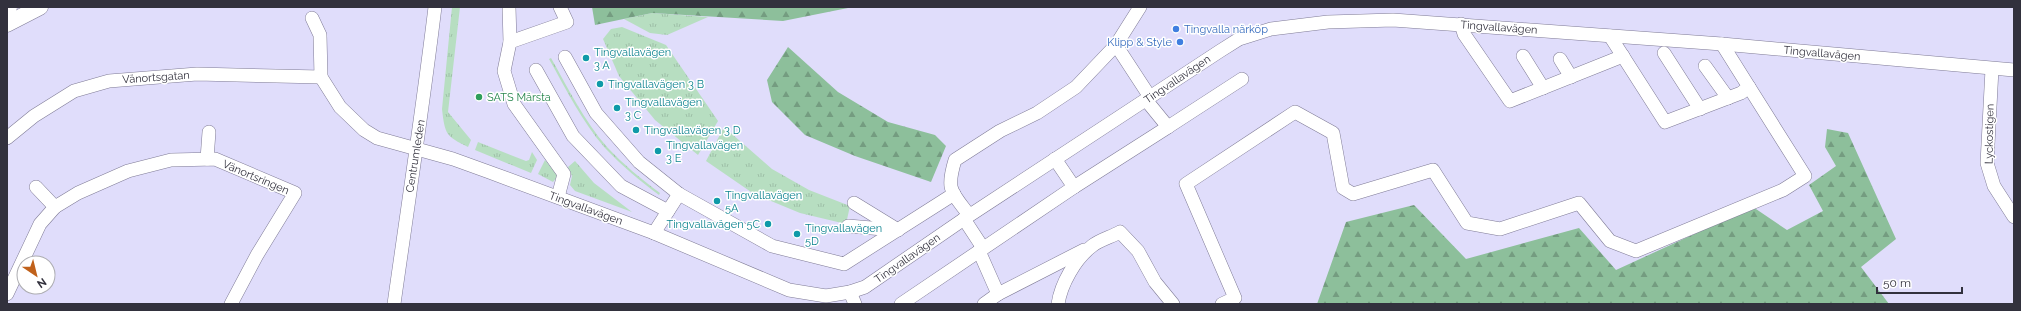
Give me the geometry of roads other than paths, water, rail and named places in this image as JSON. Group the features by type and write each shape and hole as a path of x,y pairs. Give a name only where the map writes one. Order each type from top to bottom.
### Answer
{"main road":[{"path":"7,12 9,7"},
{"path":"7,24 40,7"}],"street":[{"name":"Centrumleden","path":"394,304 415,149 422,120 435,7"},
{"path":"509,7 510,42 504,71 514,104 564,174 558,197"},
{"path":"510,42 567,22 560,7"},
{"path":"998,294 981,250 954,194 949,180 955,160 1000,131 1037,113 1076,87 1116,45 1140,7"},
{"path":"312,18 320,35 321,77"},
{"name":"Tingvallavägen","path":"321,77 340,107 364,130 377,138 475,167 558,197 654,233 789,290 811,295 853,298 865,287 966,217 1239,39 1271,29 1359,20 1393,20 1722,44 2014,70"},
{"path":"1461,24 1464,34 1510,101 1623,56"},
{"path":"1610,36 1665,122 1741,93 1749,87"},
{"path":"1222,304 1235,298 1186,184 1295,112 1333,133 1343,188 1353,194 1433,170 1467,223 1500,229 1579,203 1610,241 1636,251 1783,190 1805,176 1722,44"},
{"path":"1116,45 1148,98 1168,127"},
{"path":"1664,53 1700,108"},
{"path":"1523,56 1543,88"},
{"path":"564,57 596,113 639,162 679,194 772,246 844,264 954,194"},
{"path":"1560,59 1571,77"},
{"path":"1705,66 1728,98"},
{"name":"Lyckostigen","path":"1992,69 1987,163 1994,186 2013,212"},
{"path":"536,70 573,136 621,186 668,211"},
{"name":"Vänortsgatan","path":"7,138 34,116 74,91 109,81 197,74 321,77"},
{"path":"901,304 1074,187 1242,80"},
{"path":"207,159 209,132"},
{"name":"Vänortsringen","path":"7,294 40,224 55,207 78,193 128,170 171,160 215,159 295,194 258,255 231,304"},
{"path":"1055,159 1074,187"},
{"path":"36,187 55,207"},
{"path":"654,233 679,194"},
{"path":"854,203 898,230"},
{"path":"848,226 898,230"},
{"path":"984,304 998,294 1120,232 1138,251 1155,282 1173,304"},
{"path":"1058,304 1059,296 1073,266 1092,246"}],"place":[{"name":"Tingvalla närköp","path":"1176,29"},
{"name":"Klipp & Style","path":"1180,42"},
{"name":"Tingvallavägen 3 A","path":"586,58"},
{"name":"Tingvallavägen 3 B","path":"600,84"},
{"name":"SATS Märsta","path":"479,97"},
{"name":"Tingvallavägen 3 C","path":"617,108"},
{"name":"Tingvallavägen 3 D","path":"636,130"},
{"name":"Tingvallavägen 3 E","path":"658,151"},
{"name":"Tingvallavägen 5A","path":"717,201"},
{"name":"Tingvallavägen 5C","path":"768,224"},
{"name":"Tingvallavägen 5D","path":"797,234"}]}
